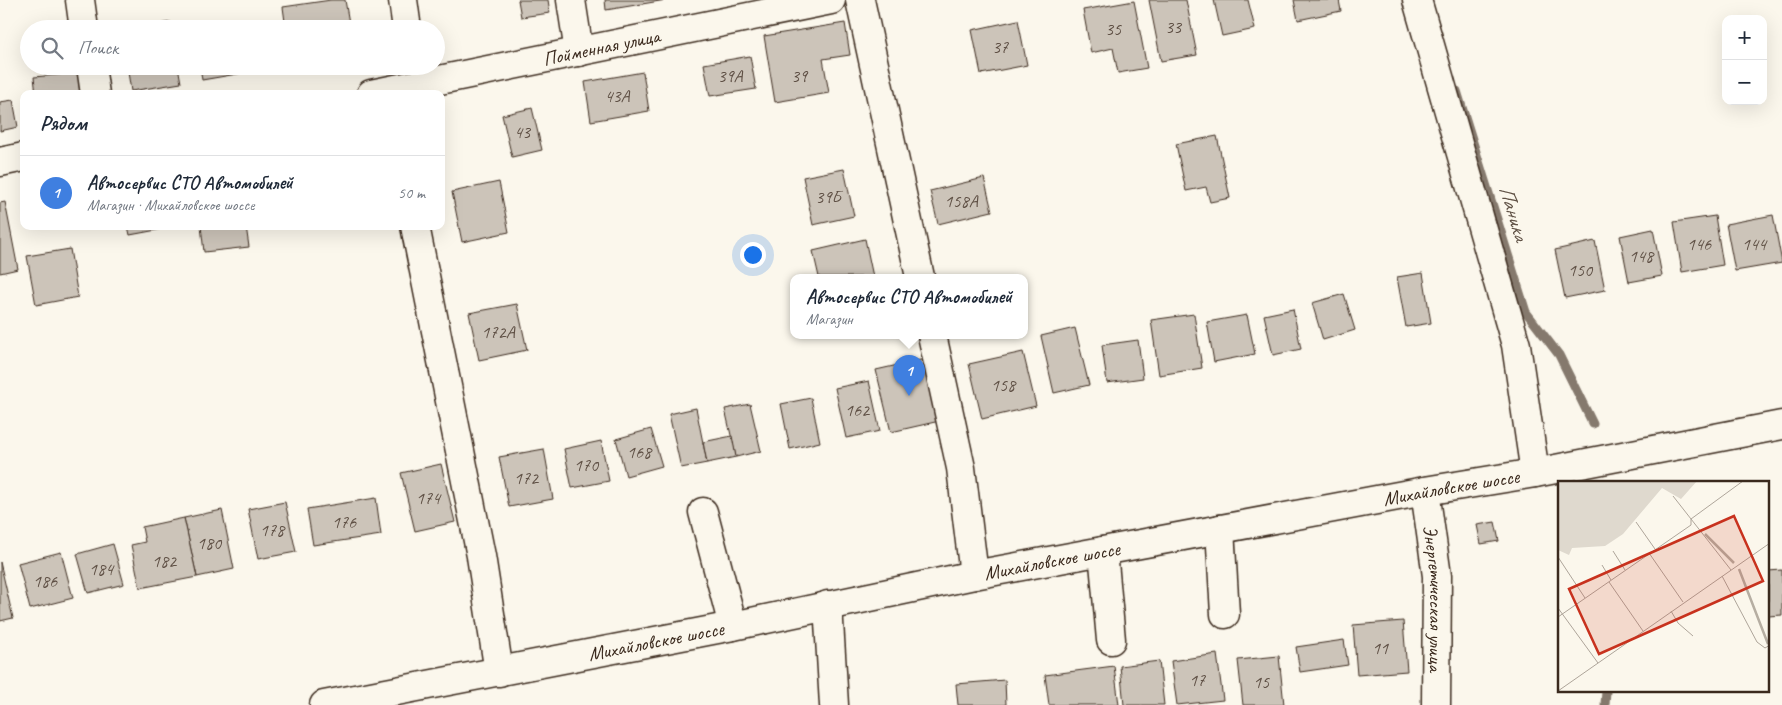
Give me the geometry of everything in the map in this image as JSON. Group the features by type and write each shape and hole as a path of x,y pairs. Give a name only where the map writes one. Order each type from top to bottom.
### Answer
{"street":[{"path":"80,0 83,20"},
{"path":"402,0 405,20"},
{"path":"571,0 579,52"},
{"name":"Пойменная улица","path":"445,71 579,52 832,0"},
{"path":"860,0 919,274"},
{"path":"1417,0 1516,345 1535,473"},
{"path":"92,75 94,90"},
{"name":"Пойменная улица","path":"388,90 414,76"},
{"path":"0,162 20,158"},
{"path":"416,230 481,556 499,672"},
{"path":"933,339 961,468 974,575"},
{"name":"Михайловское шоссе","path":"324,705 733,626 974,575 1425,491 1535,473 1782,424"},
{"name":"Энергетическая улица","path":"1425,491 1437,576 1436,705"},
{"path":"703,512 733,626"},
{"path":"1220,529 1225,614"},
{"path":"1103,551 1110,640"},
{"path":"828,605 834,705"}],"building":[{"path":"331,0 345,0 348,20 285,20 283,7"},
{"path":"518,0 548,0 550,13 521,17"},
{"path":"605,0 666,0 606,10"},
{"path":"1149,0 1186,0 1197,55 1161,61"},
{"path":"1214,0 1248,0 1255,29 1222,36"},
{"path":"1294,0 1339,0 1341,11 1298,20"},
{"path":"1134,1 1147,68 1118,73 1113,48 1091,53 1083,10"},
{"path":"1018,20 1027,65 981,74 972,30"},
{"path":"845,23 850,55 823,59 829,93 775,102 764,36"},
{"path":"750,56 756,89 710,96 704,64"},
{"path":"643,72 649,111 591,121 585,82"},
{"path":"78,75 80,90 36,90 34,77"},
{"path":"128,75 180,75 181,83 131,90"},
{"path":"201,75 231,75 202,80"},
{"path":"13,100 18,127 0,131 0,102"},
{"path":"532,108 542,150 512,157 502,115"},
{"path":"1217,136 1230,198 1210,202 1206,187 1186,191 1176,144"},
{"path":"844,169 854,216 813,225 803,177"},
{"path":"984,178 992,211 938,224 930,191"},
{"path":"499,182 509,232 462,242 452,192"},
{"path":"5,202 18,269 0,273 0,203"},
{"path":"1773,215 1782,263 1735,271 1726,224"},
{"path":"1715,216 1723,265 1682,272 1674,222"},
{"path":"1653,229 1662,276 1629,282 1620,236"},
{"path":"129,230 157,230 130,235"},
{"path":"201,230 247,230 249,247 204,252"},
{"path":"865,239 872,274 818,274 813,251"},
{"path":"1595,241 1605,290 1565,298 1555,250"},
{"path":"70,249 78,297 36,305 27,256"},
{"path":"1423,273 1431,323 1406,327 1397,277"},
{"path":"1344,294 1355,330 1323,340 1312,303"},
{"path":"517,304 527,350 479,360 469,313"},
{"path":"1293,309 1301,349 1273,355 1264,315"},
{"path":"1194,314 1202,368 1159,375 1151,320"},
{"path":"1247,315 1255,354 1214,362 1207,322"},
{"path":"1075,328 1089,385 1054,393 1041,336"},
{"path":"1138,340 1143,378 1107,383 1102,345"},
{"path":"1023,352 1036,406 982,419 969,364"},
{"path":"929,358 944,420 891,432 876,370"},
{"path":"869,381 880,431 846,438 835,388"},
{"path":"811,398 820,442 790,449 781,404"},
{"path":"750,404 761,451 736,457 725,409"},
{"path":"696,408 707,463 681,468 669,414"},
{"path":"651,429 662,466 626,476 616,439"},
{"path":"732,436 736,457 707,463 703,442"},
{"path":"601,441 609,481 572,488 564,449"},
{"path":"544,449 553,499 509,507 499,457"},
{"path":"441,464 455,522 415,531 401,473"},
{"path":"376,498 381,535 313,545 307,509"},
{"path":"285,502 296,552 258,559 248,509"},
{"path":"222,510 234,569 197,577 184,518"},
{"path":"184,518 197,577 140,588 131,545 145,542 142,527"},
{"path":"1495,522 1499,541 1481,544 1477,525"},
{"path":"113,544 124,584 88,593 77,554"},
{"path":"61,552 73,598 30,609 18,563"},
{"path":"0,562 13,618 0,621"},
{"path":"1782,570 1782,615 1770,616 1770,571"},
{"path":"1403,621 1407,671 1357,675 1353,625"},
{"path":"1344,640 1348,665 1300,672 1296,647"},
{"path":"1217,654 1223,700 1177,705 1171,661"},
{"path":"1279,656 1284,705 1243,705 1238,660"},
{"path":"1159,661 1164,705 1124,705 1120,666"},
{"path":"1114,666 1119,705 1049,705 1045,675"},
{"path":"1005,680 1006,705 958,705 956,684"}],"waterway":[{"name":"Паника","path":"1457,91 1526,312 1559,355 1593,424"},
{"name":"Паника","path":"1605,705 1606,692"}],"place":[{"name":"Автосервис СТО Автомобилей","path":"909,396"}]}
